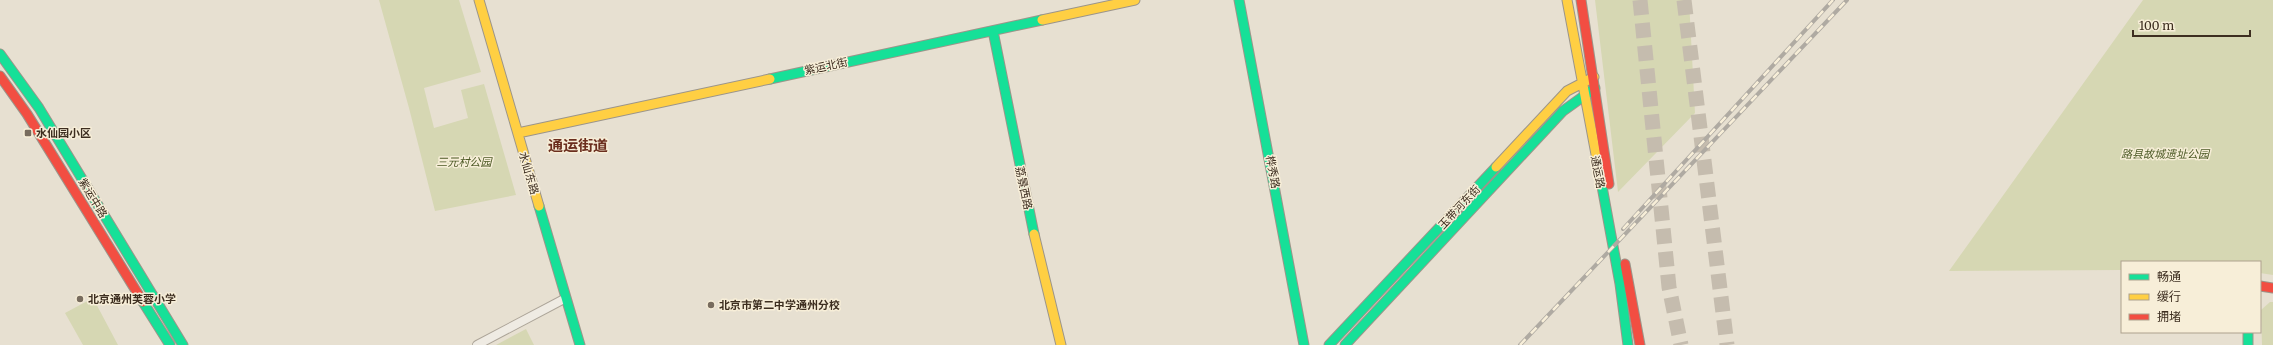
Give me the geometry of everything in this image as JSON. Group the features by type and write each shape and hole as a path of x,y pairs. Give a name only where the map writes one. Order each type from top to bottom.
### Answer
{"main road":[{"name":"水仙东路","path":"479,0 580,345"},
{"name":"紫运北街","path":"518,133 1135,0"},
{"name":"桦秀路","path":"1239,0 1281,216 1304,345"},
{"name":"通运路","path":"1567,0 1583,95 1620,284 1628,345"},
{"name":"通运路","path":"1581,0 1608,176 1640,345"},
{"name":"荔景西路","path":"993,31 1024,190 1060,345"},
{"name":"紫运中路","path":"0,54 39,108 183,345"},
{"name":"紫运中路","path":"0,76 27,114 170,345"},
{"name":"玉带河东街","path":"1329,345 1567,91 1581,82 1594,77"},
{"name":"玉带河东街","path":"1345,345 1563,111 1583,95 1595,88"},
{"path":"2261,286 2273,288"},
{"path":"2248,333 2248,345"}],"street":[{"path":"477,345 566,298"}],"green space":[{"name":"三元村公园","path":"379,0 459,0 481,72 424,88 434,128 468,118 461,90 484,84 516,195 435,211 409,108"},
{"path":"1595,0 1689,0 1695,113 1618,192"},
{"name":"路县故城遗址公园","path":"2143,0 2273,0 2273,275 2261,273 2261,261 2121,261 2121,270 1949,271"},
{"path":"93,298 118,345 83,345 65,313"},
{"path":"2270,302 2273,302 2273,345 2262,345 2261,310"},
{"path":"526,329 534,345 496,345"}],"tunnel":[{"path":"1640,0 1669,287 1681,345"},
{"path":"1684,0 1727,345"}],"railway":[{"path":"1623,229 1833,0"},
{"path":"1520,345 1847,0"}],"traffic: fast":[{"path":"1239,0 1304,345"},
{"path":"770,79 1042,20"},
{"path":"993,31 1034,234"},
{"path":"0,54 39,108 183,345"},
{"path":"1345,345 1563,111 1595,88"},
{"path":"1329,345 1496,167"},
{"path":"1601,181 1620,284 1628,345"},
{"path":"539,206 580,345"},
{"path":"143,302 170,345"},
{"path":"2248,333 2248,345"}],"traffic: slow":[{"path":"479,0 539,206"},
{"path":"1042,20 1135,0"},
{"path":"1567,0 1601,181"},
{"path":"1496,167 1567,91 1594,77"},
{"path":"518,133 770,79"},
{"path":"1034,234 1061,345"}],"traffic: jam":[{"path":"1581,0 1609,184"},
{"path":"0,76 27,114 143,302"},
{"path":"1625,264 1640,345"},
{"path":"2261,286 2273,288"}],"place":[{"name":"水仙园小区","path":"28,133"},
{"name":"北京通州芙蓉小学","path":"80,299"},
{"name":"北京市第二中学通州分校","path":"711,305"}],"district":[{"name":"通运街道","path":"578,145"}]}
